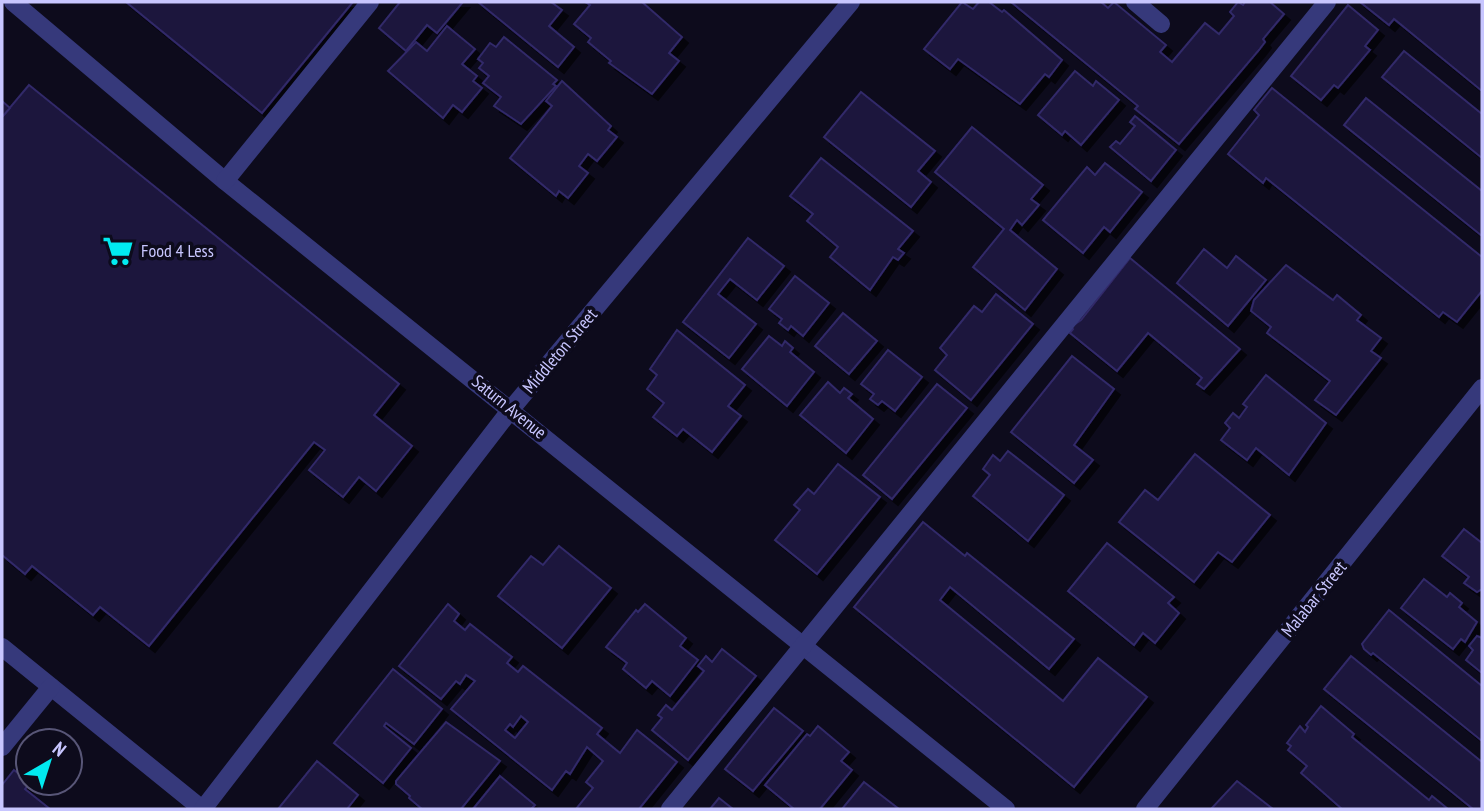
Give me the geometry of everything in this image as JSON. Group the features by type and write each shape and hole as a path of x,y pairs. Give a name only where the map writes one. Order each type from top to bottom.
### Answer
{"street":[{"name":"Saturn Avenue","path":"13,2 225,181 512,408 1006,809"},
{"path":"225,181 370,2"},
{"name":"Middleton Street","path":"203,809 512,408 851,2"},
{"path":"1135,2 1161,23"},
{"path":"670,809 1327,2"},
{"name":"Malabar Street","path":"1145,809 1482,388"},
{"path":"2,647 203,809"},
{"path":"2,747 51,687"}],"building":[{"path":"126,2 353,2 262,113"},
{"path":"400,2 463,2 437,33 427,25 406,51 379,28"},
{"path":"478,2 551,2 562,10 549,26 574,47 558,67"},
{"path":"585,2 642,2 682,37 669,53 679,61 652,94 609,63 611,61 588,42 591,38 574,24 590,5"},
{"path":"962,2 973,9 979,2 989,2 1002,12 1004,10 1062,60 1049,77 1045,74 1020,104 958,59 950,69 924,49"},
{"path":"1011,2 1101,2 1108,8 1114,2 1166,45 1160,52 1172,62 1205,23 1219,34 1234,16 1230,12 1238,2 1243,5 1245,2 1270,2 1284,14 1263,39 1265,42 1259,50 1179,144 1135,109 1138,106"},
{"path":"1360,2 1482,2 1482,91 1394,19 1389,25"},
{"path":"1348,5 1378,30 1365,46 1370,50 1338,88 1334,85 1321,100 1291,76"},
{"path":"447,26 475,49 462,64 477,76 473,81 482,88 462,112 453,105 443,118 388,71 416,42 427,51"},
{"path":"504,37 557,80 553,84 556,86 521,124 494,106 501,97 483,83 489,76 479,68 483,63 478,59 490,43 496,47"},
{"path":"1404,51 1482,114 1482,158 1382,77"},
{"path":"1075,71 1093,86 1096,81 1119,100 1081,145 1065,131 1062,135 1038,115"},
{"path":"562,81 611,126 608,130 617,137 597,161 588,154 579,166 588,173 568,198 559,191 556,196 510,158 552,106 546,101"},
{"name":"Food 4 Less","path":"29,85 399,384 374,415 412,446 376,491 359,477 343,497 309,470 325,450 314,442 149,646 100,607 93,615 32,566 25,574 2,555 2,117"},
{"path":"1272,88 1482,257 1482,291 1457,322 1443,312 1439,317 1266,178 1263,183 1228,154 1259,115 1254,110"},
{"path":"861,92 935,151 918,171 931,182 911,207 824,137"},
{"path":"1366,98 1482,191 1482,236 1344,125"},
{"path":"2,101 10,108 2,117"},
{"path":"1135,116 1176,150 1151,181 1110,147 1116,141 1120,144 1135,126 1130,122"},
{"path":"972,127 1043,185 1031,199 1039,205 1022,225 1017,220 1010,230 1057,269 1025,310 973,267 1004,229 935,172"},
{"path":"821,158 913,231 898,249 904,253 898,260 893,257 870,290 830,257 838,247 807,221 813,214 790,196"},
{"path":"1105,163 1142,192 1110,232 1104,227 1083,253 1043,220 1087,167 1095,175"},
{"path":"748,238 784,266 757,300 730,279 718,294 756,324 729,358 683,322"},
{"path":"1204,249 1227,268 1236,256 1266,280 1228,326 1177,283"},
{"path":"1130,258 1240,349 1204,389 1197,384 1202,378 1148,333 1117,371 1070,333 1073,329 1071,327 1081,320"},
{"path":"1286,265 1333,300 1337,295 1361,315 1357,320 1381,338 1371,351 1381,358 1336,415 1315,400 1330,381 1267,333 1271,327 1251,311 1254,300"},
{"path":"795,276 829,303 803,336 791,326 788,330 779,323 782,319 769,309"},
{"path":"996,294 1033,324 971,400 935,370 947,355 940,348 974,306 982,312"},
{"path":"843,313 877,341 849,374 815,346"},
{"path":"677,330 745,385 728,406 741,416 712,452 683,429 677,436 653,417 664,403 647,389 657,375 650,369"},
{"path":"769,336 782,346 785,341 793,348 790,352 814,372 787,406 742,369"},
{"path":"888,350 922,377 895,411 882,401 878,405 870,399 874,394 861,384"},
{"path":"1072,356 1114,389 1074,445 1093,460 1074,483 1011,432"},
{"path":"1266,375 1326,423 1289,475 1256,448 1247,460 1221,440 1230,428 1225,423 1233,413 1239,418 1247,407 1243,404"},
{"path":"828,382 840,393 844,388 852,394 848,398 873,419 846,453 800,415"},
{"path":"937,384 967,408 892,499 863,475"},
{"path":"1008,451 1064,495 1028,541 973,496 990,475 983,469 993,455 1000,461"},
{"path":"1195,454 1270,515 1232,562 1218,552 1194,582 1119,522 1145,490 1158,500"},
{"path":"838,464 880,497 817,574 775,540 800,510 794,505 808,489 814,494"},
{"path":"923,522 965,556 967,553 1074,639 1049,669 950,587 940,600 1063,701 1098,658 1147,697 1074,787 854,607"},
{"path":"1464,529 1482,543 1482,589 1477,592 1464,583 1469,577 1442,556"},
{"path":"1107,543 1174,597 1168,603 1179,613 1155,643 1143,633 1134,645 1068,591"},
{"path":"559,546 611,588 562,648 498,596 531,556 543,565"},
{"path":"1424,579 1447,597 1450,593 1462,603 1459,607 1477,622 1465,642 1461,639 1453,649 1401,608"},
{"path":"448,604 459,614 454,621 465,630 470,624 512,657 507,663 518,672 523,666 602,728 597,734 620,753 637,730 677,762 639,809 576,809 593,788 586,782 603,761 587,747 570,774 566,771 552,790 451,709 475,681 466,675 460,684 456,681 441,699 399,666","holes":["521,716 528,722 515,738 505,730 510,724 513,727"]},
{"path":"645,604 686,638 680,646 698,660 670,696 652,681 646,688 623,669 627,663 606,647 636,610 638,612"},
{"path":"1389,610 1482,686 1482,741 1373,653 1371,655 1364,649 1362,644"},
{"path":"1477,636 1482,638 1482,673 1466,660 1473,650 1469,646"},
{"path":"722,649 756,676 688,760 652,730 662,718 658,715 666,705 672,710 704,671 698,666 706,656 712,662"},
{"path":"1351,656 1482,762 1481,809 1473,809 1324,689"},
{"path":"393,669 442,709 414,744 386,723 384,726 411,748 383,783 334,743"},
{"path":"1321,706 1354,734 1352,737 1429,800 1432,796 1448,809 1342,809 1301,773 1307,766 1288,750 1291,746 1287,743 1300,726 1305,732 1308,727 1306,725"},
{"path":"774,708 803,731 753,791 725,769"},
{"path":"446,722 500,761 461,809 422,809 396,781"},
{"path":"818,726 849,752 841,761 852,770 820,809 794,809 765,785 807,734 810,736"},
{"path":"317,761 358,795 347,809 278,809"},
{"path":"14,770 14,797 35,797 50,809 2,809 2,785"},
{"path":"500,776 535,805 531,809 473,809"},
{"path":"1237,781 1273,809 1211,809"},
{"path":"864,782 899,809 842,809"},
{"path":"719,798 733,809 710,809"}],"place":[{"name":"Food 4 Less","path":"118,251"}]}
